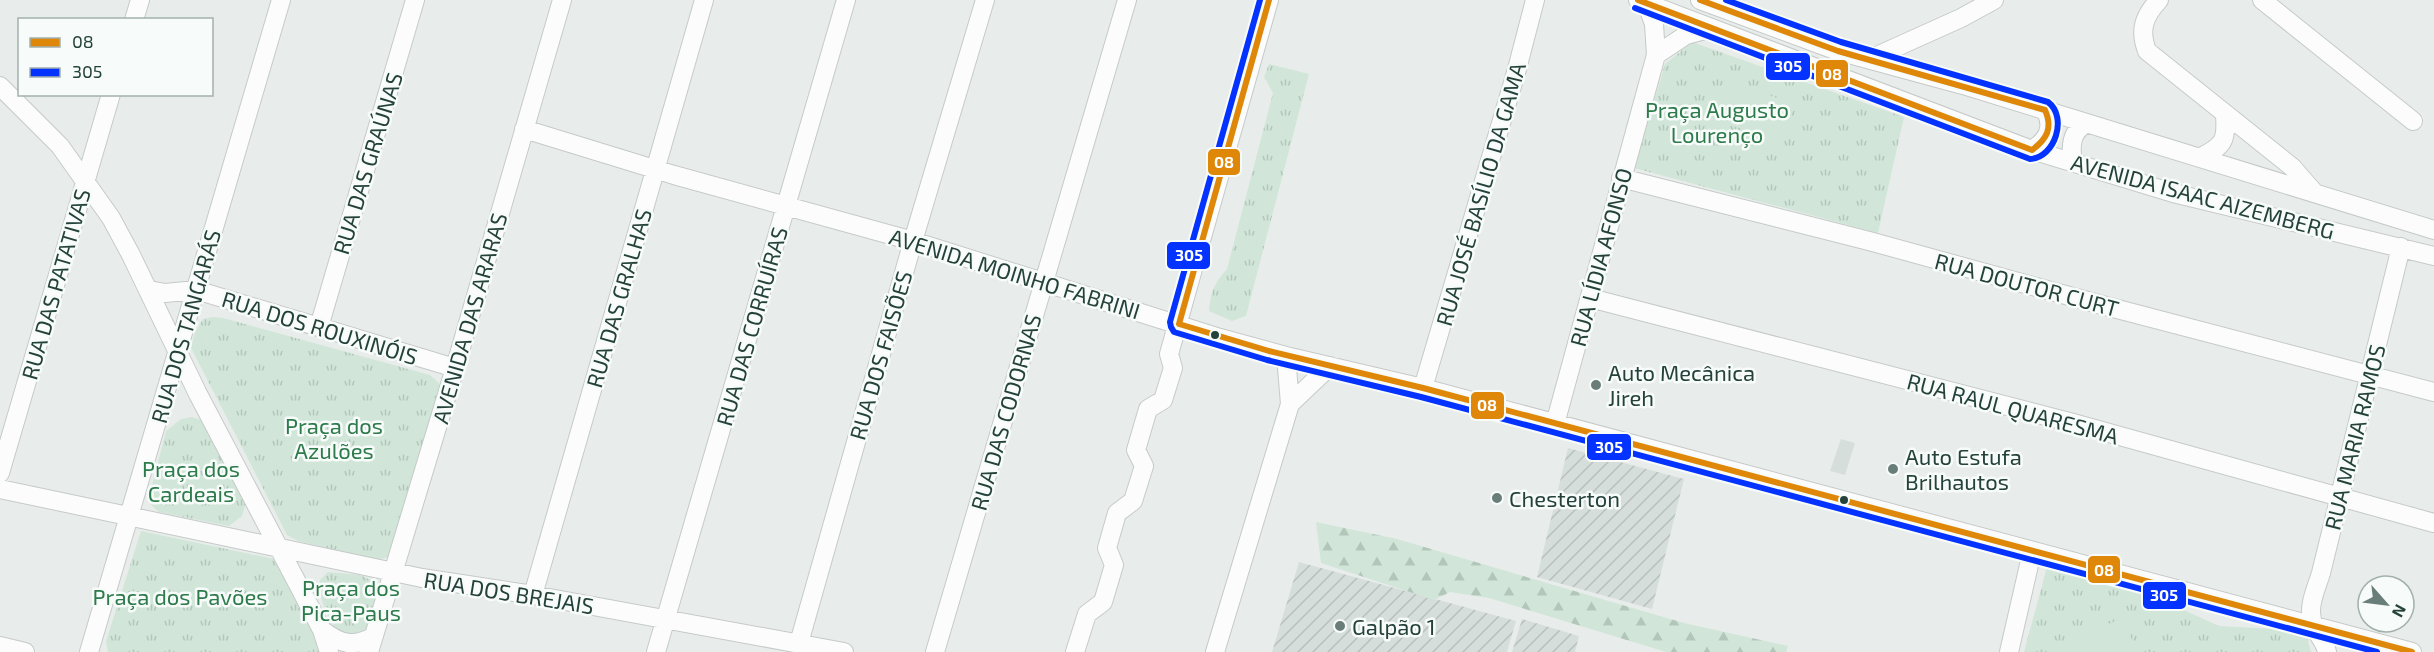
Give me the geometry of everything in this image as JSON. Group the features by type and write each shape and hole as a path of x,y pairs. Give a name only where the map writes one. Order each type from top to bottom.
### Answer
{"street":[{"path":"135,18 140,0"},
{"name":"RUA DOS TANGARÁS","path":"89,652 281,0"},
{"name":"RUA DAS GRAÚNAS","path":"318,327 415,0"},
{"name":"AVENIDA DAS ARARAS","path":"322,630 346,644 363,642 371,644 455,368 562,0"},
{"name":"RUA DAS GRALHAS","path":"533,595 704,0"},
{"name":"RUA DAS CORRUÍRAS","path":"656,652 846,0"},
{"name":"RUA DOS FAISÕES","path":"799,643 913,241 985,0"},
{"name":"RUA DAS CODORNAS","path":"935,652 1127,0"},
{"path":"1075,652 1087,614 1103,602 1114,565 1107,548 1117,513 1133,501 1144,466 1136,450 1148,410 1163,400 1173,368 1169,354 1269,0"},
{"name":"RUA JOSÉ BASÍLIO DA GAMA","path":"1423,388 1517,69 1535,0"},
{"name":"AVENIDA ISAAC AIZEMBERG","path":"1700,0 1781,31 1870,59 2201,157 2434,230"},
{"path":"1870,59 1961,18 1994,0"},
{"path":"2159,0 2144,21 2143,40 2147,51 2225,116 2292,167 2314,192"},
{"path":"2262,0 2413,121"},
{"name":"AVENIDA ISAAC AIZEMBERG","path":"1642,1 2032,150 2184,196 2434,256"},
{"name":"RUA LÍDIA AFONSO","path":"1555,424 1656,55 1654,24 1642,1"},
{"path":"1656,55 1686,35 1712,28"},
{"path":"0,86 60,146 111,218 149,290 198,394 322,630 329,652"},
{"name":"RUA DAS PATATIVAS","path":"0,473 110,96"},
{"path":"2032,150 2048,135 2050,121 2045,110"},
{"path":"2201,157 2219,148 2226,131 2225,116"},
{"path":"2073,162 2071,148 2073,136 2081,126 2087,123"},
{"name":"AVENIDA MOINHO FABRINI","path":"524,129 656,169 913,241 1220,338 1423,388 2412,652"},
{"name":"RUA DOUTOR CURT","path":"1621,178 1869,241 2434,392"},
{"name":"RUA MARIA RAMOS","path":"2313,626 2310,609 2321,573 2401,247"},
{"name":"RUA DOS ROUXINÓIS","path":"149,290 165,293 196,290 455,368"},
{"name":"RUA RAUL QUARESMA","path":"1590,298 2073,423 2434,523"},
{"path":"1215,652 1290,405 1286,356"},
{"path":"1290,405 1330,366"},
{"name":"RUA DOS BREJAIS","path":"0,489 393,572 533,595 844,652"},
{"path":"2009,652 2032,552"},
{"path":"2313,626 2326,645 2327,652"},
{"path":"0,646 26,652"}],"shaded area":[{"path":"1841,439 1855,443 1845,475 1830,471"},
{"path":"1568,448 1684,479 1652,609 1537,577"},
{"path":"1299,562 1516,621 1507,652 1272,652"},
{"path":"1522,619 1579,636 1575,652 1512,652"}],"green space":[{"name":"Praça Augusto Lourenço","path":"1692,42 1904,117 1878,233 1634,168 1665,64"},
{"path":"1269,64 1309,74 1246,316 1232,321 1209,311 1210,304 1216,283 1227,269 1273,93 1264,77"},
{"path":"1729,83 1791,102 1779,140 1717,121"},
{"name":"Praça dos Azulões","path":"213,317 430,375 440,384 392,556 377,560 298,541 287,535 191,348 195,332 203,319"},
{"name":"Praça dos Cardeais","path":"191,417 202,420 246,502 242,516 229,526 159,512 152,506 149,497 166,431 181,419"},
{"path":"1316,522 1397,539 1684,623 1788,646 1786,652 1666,652 1489,598 1450,592 1434,600 1321,563"},
{"name":"Praça dos Pavões","path":"141,531 274,559 324,652 108,652 106,641"},
{"path":"2047,567 2142,591 2219,626 2292,630 2306,633 2311,652 2024,652"},
{"name":"Praça dos Pica-Paus","path":"328,572 360,575 373,581 378,604 364,637 340,638 325,610 321,596 320,580"},
{"path":"2123,618 2137,652 2070,652 2065,642"}],"transit line":[{"name":"305","path":"1260,0 1170,322 1174,332 1267,360 1421,397 2377,652"},
{"name":"08","path":"1179,324 1269,0"},
{"name":"08","path":"1638,0 2032,150 2047,133 2048,122 2045,110 1838,51 1700,0"},
{"name":"305","path":"1635,8 2030,159 2046,152 2056,136 2057,117 2048,102 1841,42 1726,0"},
{"name":"08","path":"1179,324 1269,351 1423,388 2412,652"}],"place":[{"name":"Auto Mecânica Jireh","path":"1596,385"},
{"name":"Auto Estufa Brilhautos","path":"1893,469"},
{"name":"Chesterton","path":"1497,498"},
{"name":"Galpão 1","path":"1340,626"}]}
